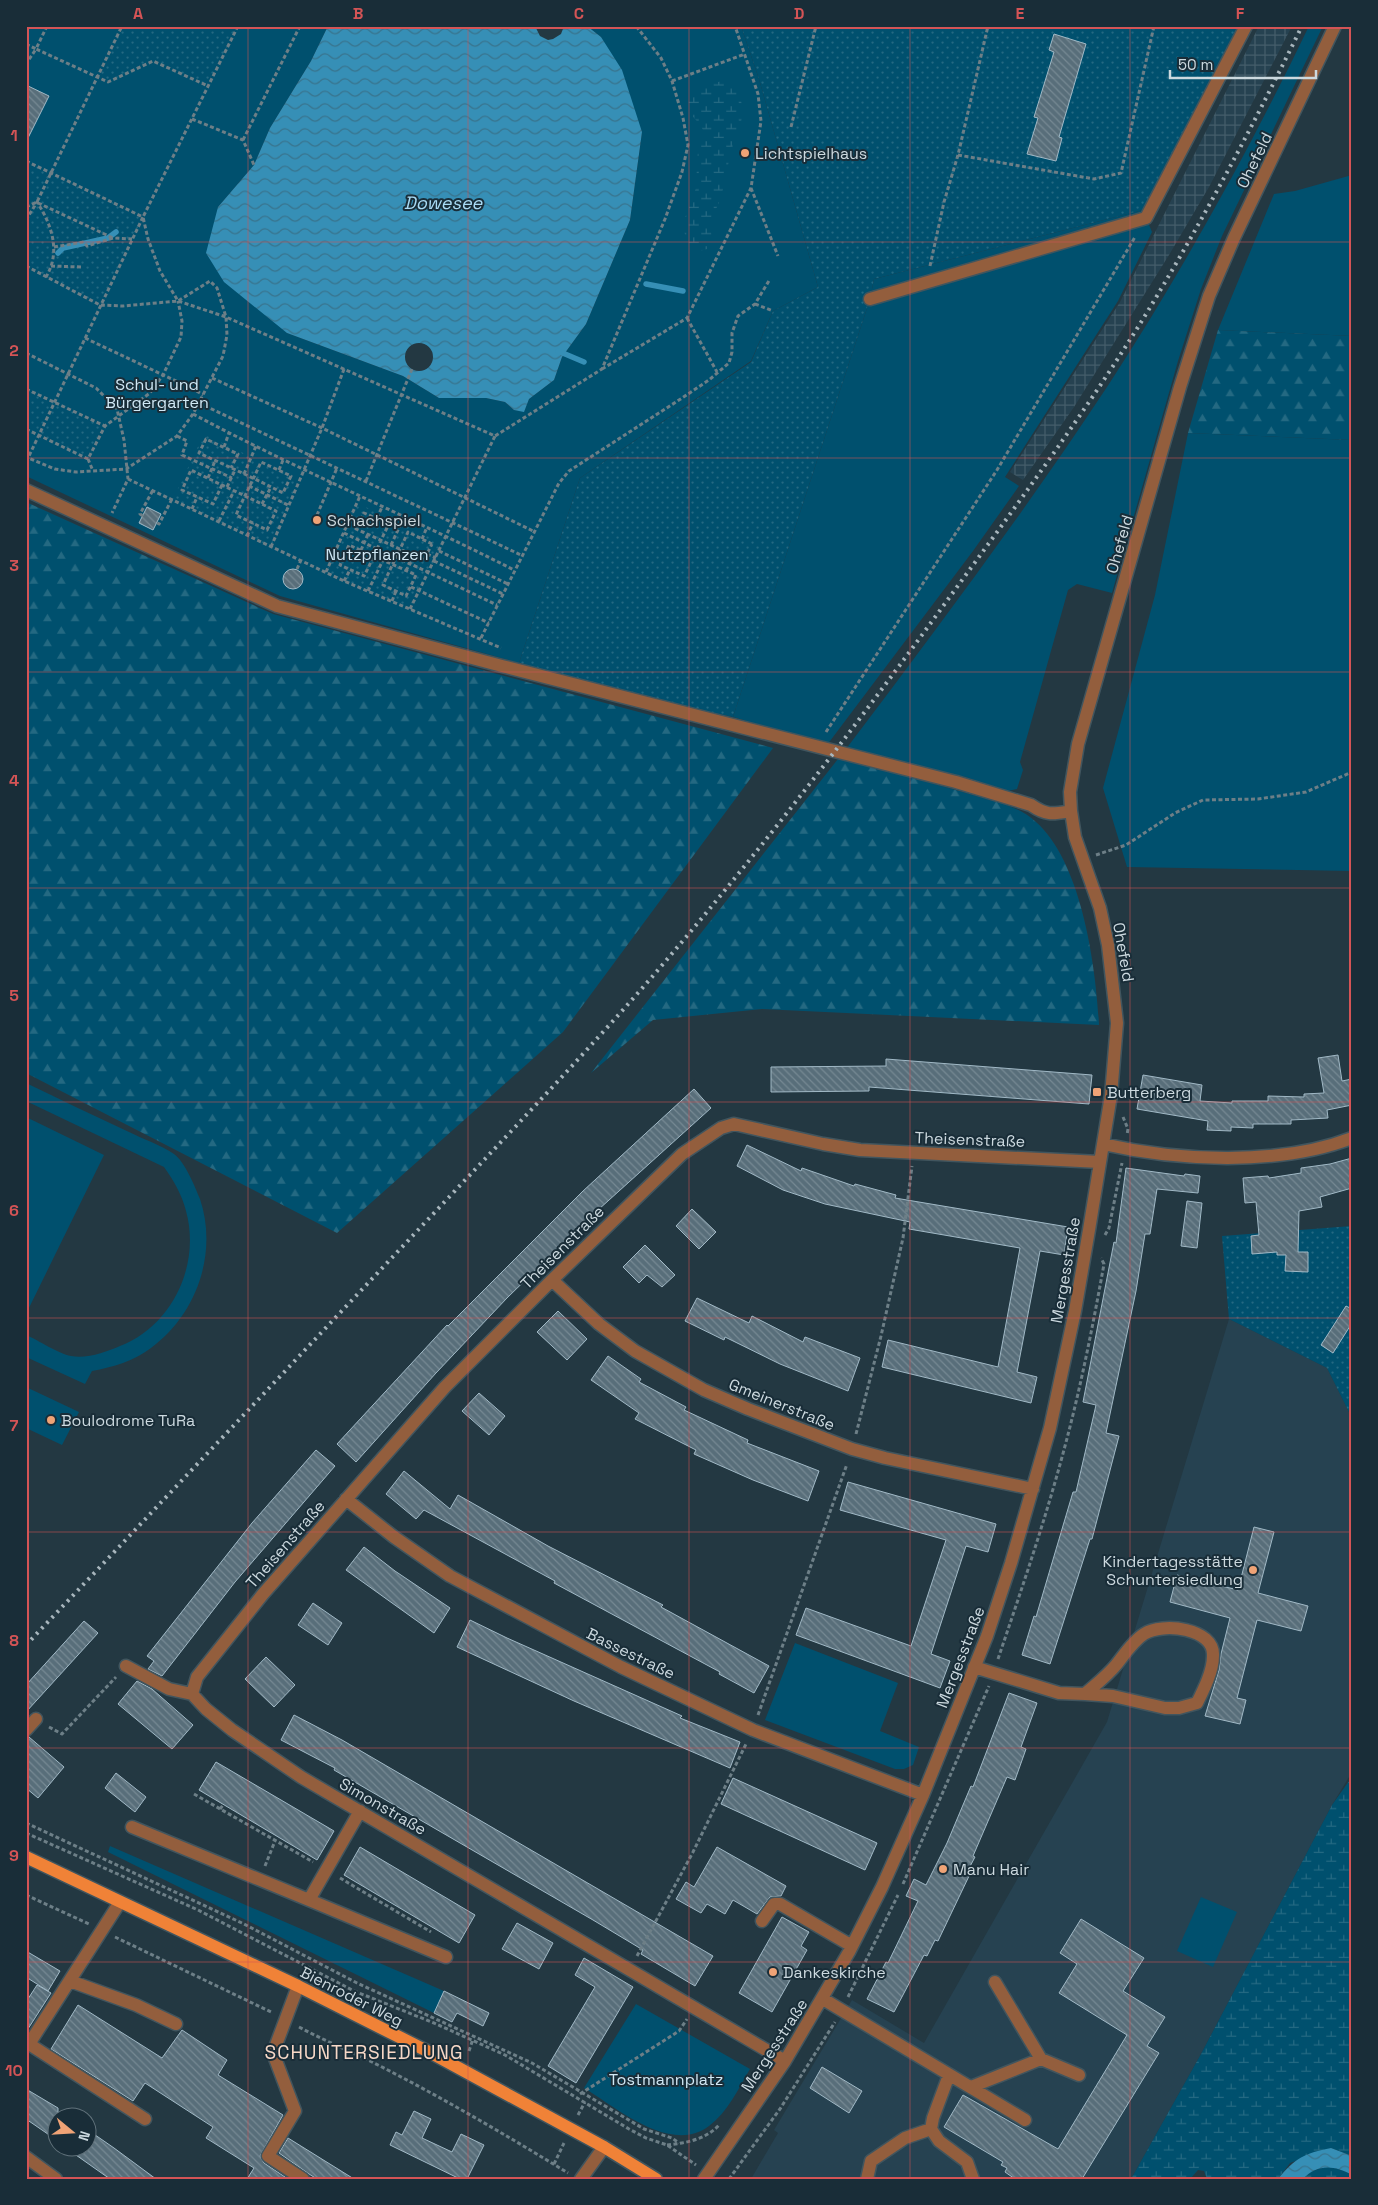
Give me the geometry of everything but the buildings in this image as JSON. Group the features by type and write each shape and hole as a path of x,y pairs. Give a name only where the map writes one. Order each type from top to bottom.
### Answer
{"main road":[{"name":"Bienroder Weg","path":"26,1857 298,1986 433,2054 604,2147 656,2179"}],"street":[{"path":"870,299 1146,218 1246,26"},
{"name":"Ohefeld","path":"1111,1095 1117,1024 1113,977 1100,908 1075,838 1071,811 1070,792 1078,744 1180,387 1209,296 1234,238 1335,26"},
{"path":"26,490 276,606 956,782 1031,805 1041,812 1051,814 1071,811"},
{"name":"Mergesstraße","path":"706,2176 785,2061 852,1946 882,1887 923,1795 974,1667 1012,1563 1050,1428 1075,1311 1111,1095"},
{"name":"Theisenstraße","path":"192,1694 197,1676 263,1594 445,1387 682,1154 727,1125 749,1126 814,1142 860,1150 1100,1162"},
{"path":"1103,1144 1125,1149 1211,1158 1244,1158 1306,1150 1352,1138"},
{"name":"Gmeinerstraße","path":"552,1280 599,1324 635,1351 668,1371 748,1409 852,1449 930,1469 1033,1489"},
{"name":"Bassestraße","path":"346,1499 394,1537 450,1576 620,1667 753,1730 923,1795"},
{"path":"974,1667 1059,1693 1114,1696 1165,1708 1179,1708 1197,1703 1204,1688 1214,1654 1208,1640 1194,1632 1173,1627 1158,1628 1144,1634 1114,1667 1085,1694"},
{"path":"126,1666 169,1689 192,1694"},
{"name":"Simonstraße","path":"192,1694 206,1709 232,1730 301,1777 629,1970"},
{"path":"26,1730 36,1719"},
{"path":"309,1900 360,1812"},
{"path":"132,1827 446,1957"},
{"path":"120,1902 29,2044 145,2119"},
{"path":"762,1921 774,1904 780,1904 852,1946"},
{"path":"629,1970 785,2061"},
{"path":"70,1981 136,2005 176,2024"},
{"path":"995,1982 1041,2059 1079,2075"},
{"path":"298,1986 273,2053 295,2111 268,2156 303,2179"},
{"path":"822,1999 1025,2120"},
{"path":"971,2087 1041,2059"},
{"path":"949,2075 933,2118 932,2129 939,2141 967,2162 973,2179"},
{"path":"868,2179 870,2161 905,2138 932,2129"},
{"path":"581,2179 604,2147"},
{"path":"26,2157 56,2179"}],"path":[{"path":"26,64 47,26"},
{"path":"26,220 53,174 122,26"},
{"path":"178,301 210,282 218,288 226,318 227,335 223,356 212,378 193,414 176,436 126,469 76,472 55,469 27,457 69,374 132,239 238,26"},
{"path":"243,140 300,26"},
{"path":"602,369 665,219 682,172 688,145 683,118 672,81 661,58 636,26"},
{"path":"410,610 495,436 687,318 751,188 761,121 758,94 735,26"},
{"path":"790,127 816,26"},
{"path":"929,282 931,262 944,202 958,155 988,26"},
{"path":"958,155 1094,179 1120,173 1154,26"},
{"path":"26,44 108,82 153,61 208,86"},
{"path":"672,81 745,54"},
{"path":"192,119 243,140 254,165"},
{"path":"26,161 143,217"},
{"path":"751,188 778,256"},
{"path":"38,202 51,227 54,247 51,266 46,277"},
{"path":"26,207 38,202 106,236 132,239"},
{"path":"88,459 106,426 150,393 163,375 181,337 182,320 178,301 160,271 148,239 143,217"},
{"path":"816,747 997,470 1146,218"},
{"path":"54,247 84,242 87,246 113,238"},
{"path":"26,266 100,305 123,306 178,301 226,318 495,436"},
{"path":"51,266 82,267"},
{"path":"128,480 153,490 344,581 481,638 533,531 559,483 569,471 679,400 729,363 732,352 732,333 738,316 755,304 770,279"},
{"path":"755,304 773,311"},
{"path":"687,318 717,372"},
{"path":"85,338 203,395"},
{"path":"26,353 96,388 109,399 120,414 128,480 106,527"},
{"path":"366,480 412,369"},
{"path":"270,547 322,428 344,370"},
{"path":"212,378 322,428 533,531"},
{"path":"26,389 106,426"},
{"path":"199,403 366,480 521,555"},
{"path":"193,414 283,460 446,536 514,571"},
{"path":"26,429 88,459 93,472"},
{"path":"224,447 229,433"},
{"path":"176,436 188,441 182,455 232,478"},
{"path":"222,485 213,504 182,490 191,470 227,487 234,491 245,496 262,504 276,511 267,530 236,515 245,496 249,486 253,478 261,462 291,476 283,493 253,478 233,469 215,461 199,453 206,439 238,454 233,469 232,478 227,487"},
{"path":"244,474 256,446"},
{"path":"279,470 283,460"},
{"path":"208,478 215,461"},
{"path":"318,514 338,468"},
{"path":"249,486 288,505"},
{"path":"262,504 270,487"},
{"path":"143,516 140,514 153,490"},
{"path":"219,522 234,491"},
{"path":"326,572 360,496"},
{"path":"192,509 197,497"},
{"path":"157,523 159,524 172,499"},
{"path":"376,518 382,507"},
{"path":"376,518 364,512 356,529 368,534 381,540 392,545 400,549 413,556 424,560 432,544 408,532 400,549 392,564 383,585 406,596 416,575 406,571 392,564 383,560 374,557 349,544 340,565 364,576 374,557 381,540 389,524 376,518"},
{"path":"351,517 360,522"},
{"path":"392,545 404,517"},
{"path":"247,536 253,523"},
{"path":"422,539 427,527"},
{"path":"344,532 377,549"},
{"path":"361,550 368,534"},
{"path":"438,551 508,584"},
{"path":"427,554 435,560 503,594"},
{"path":"406,571 413,556"},
{"path":"396,557 497,605"},
{"path":"296,570 301,560"},
{"path":"368,591 383,560"},
{"path":"344,581 350,570"},
{"path":"411,587 489,623"},
{"path":"392,601 396,591"},
{"path":"1094,856 1126,845 1175,813 1203,800 1258,799 1306,792 1352,772"},
{"path":"1091,848 1096,862"},
{"path":"1103,1242 1109,1228 1128,1129 1122,1113"},
{"path":"629,1970 693,1852 753,1730 852,1449 881,1336 903,1238 914,1153"},
{"path":"729,2179 780,2109 842,2010 881,1932 985,1698 1046,1516 1066,1444 1104,1264 1101,1256"},
{"path":"36,1719 62,1734 126,1666"},
{"path":"220,1809 223,1805"},
{"path":"26,1823 242,1923 420,2015 532,2063 644,2129 672,2138 680,2144"},
{"path":"258,1831 261,1827"},
{"path":"26,1833 198,1910 354,1991 420,2015"},
{"path":"259,1880 274,1841"},
{"path":"286,1847 288,1843"},
{"path":"364,1893 367,1889"},
{"path":"26,1895 286,2019 329,2044 378,2065 522,2143 554,2164"},
{"path":"576,2097 679,2031 694,2008"},
{"path":"414,2025 420,2015"},
{"path":"468,2050 473,2039"},
{"path":"473,2039 504,2055 646,2138 667,2145 706,2176"},
{"path":"667,2145 680,2144 712,2133 725,2117"}],"shaded area":[{"path":"1259,26 1292,26 1209,187 1169,255 1074,407 1023,480 1010,472 1120,302"},
{"path":"1229,1319 1327,1368 1352,1418 1352,1772 1332,1805 1201,2054 1131,2179 751,2179 778,2133 774,2130 852,2000 924,2043 1107,1722"}],"green space":[{"name":"Schul- und Bürgergarten","path":"26,26 328,26 311,61 270,128 254,165 218,207 287,333 403,376 439,398 486,398 505,402 514,410 524,411 529,399 554,380 562,357 586,324 630,220 642,132 601,37 587,26 741,26 759,79 818,287 773,311 751,361 580,478 519,663 280,596 26,476"},
{"path":"122,26 238,26 208,86 153,61 108,82 97,77"},
{"path":"741,26 1238,26 1143,210 874,279 870,299 733,717 666,704 519,663 580,478 751,362 773,311 818,287 759,79"},
{"path":"1309,26 1323,26 1222,236 1201,289 1178,361 1112,593 1077,584 1068,590 1020,762 1023,770 1017,789 1008,791 965,777 846,749 1013,523 1109,384 1215,208 1287,72"},
{"path":"725,80 734,81 740,95 742,116 721,195 709,221 712,236 707,249 696,252 689,245 682,226 696,188 698,145 703,130 691,114 687,105 687,99 690,93 702,87"},
{"path":"26,161 143,217 100,305 26,266"},
{"path":"1352,175 1352,336 1218,330 1274,194 1295,191"},
{"path":"1143,210 1152,232 1118,301 1005,477 1019,486 973,551 827,745 733,717 870,299 874,279"},
{"path":"1218,330 1352,336 1352,440 1188,433"},
{"path":"26,389 105,426 88,459 26,429"},
{"path":"1188,433 1352,440 1352,871 1127,867 1103,788 1155,595"},
{"path":"204,434 299,480 271,547 173,499"},
{"path":"26,502 273,614 773,748 563,1032 337,1233 26,1073"},
{"name":"Nutzpflanzen","path":"357,503 443,543 410,609 326,572"},
{"path":"838,759 996,801 1021,811 1036,822 1052,840 1065,863 1084,917 1094,974 1099,1025 762,1009 653,1020 591,1073"},
{"path":"26,1083 174,1154 186,1169 200,1199 205,1220 205,1261 200,1281 181,1318 167,1334 144,1353 123,1363 92,1371 85,1384 26,1357 26,1335 61,1353 77,1357 103,1353 138,1337 168,1309 178,1291 185,1272 189,1252 190,1231 182,1199 164,1167 26,1101"},
{"path":"26,1117 104,1155 26,1314"},
{"path":"1352,1226 1352,1418 1327,1368 1229,1319 1222,1236"},
{"name":"Boulodrome TuRa","path":"26,1387 79,1412 62,1445 26,1428"},
{"path":"795,1643 898,1683 880,1731 919,1747 913,1765 904,1769 895,1769 765,1720"},
{"path":"1352,1777 1352,2156 1331,2148 1290,2163 1278,2179 1207,2179 1204,2171 1198,2170 1190,2179 1131,2179 1201,2054 1332,1805"},
{"path":"110,1846 444,1991 434,2013 108,1852"},
{"path":"1201,1897 1237,1912 1213,1967 1177,1951"},
{"name":"Tostmannplatz","path":"636,2004 750,2069 722,2114 709,2126 694,2134 678,2135 661,2132 628,2116 584,2088"},
{"path":"1326,2166 1343,2170 1352,2175 1352,2179 1303,2179 1310,2172"}],"water":[{"name":"Dowesee","path":"328,26 587,26 601,37 622,70 642,132 630,220 586,324 562,357 554,380 529,399 524,412 514,410 505,402 486,398 439,398 403,376 287,333 224,282 206,253 218,207 254,165 270,128 311,61"},
{"path":"1331,2148 1352,2156 1352,2175 1339,2169 1326,2168 1314,2171 1303,2179 1278,2179 1295,2161 1307,2154"}],"pier":[{"path":"535,26 564,26 561,34 548,40 540,36"},
{"path":"419,343 429,347 433,357 429,367 419,371 409,367 405,357 409,347"}],"waterway":[{"path":"58,253 63,248 108,238 116,232"},
{"path":"646,284 683,291"},
{"path":"558,351 584,362"}],"railway":[{"path":"26,1645 590,1047 684,939 797,800 906,657 993,538 1070,430 1119,356 1143,319 1206,211 1265,101 1302,26"}],"place":[{"name":"Lichtspielhaus","path":"745,153"},
{"name":"Schachspiel","path":"317,520"},
{"name":"Butterberg","path":"1097,1092"},
{"name":"Boulodrome TuRa","path":"51,1420"},
{"name":"Kindertagesstätte Schuntersiedlung","path":"1253,1570"},
{"name":"Manu Hair","path":"943,1869"},
{"name":"Dankeskirche","path":"773,1972"}],"district":[{"name":"SCHUNTERSIEDLUNG","path":"364,2052"}]}
